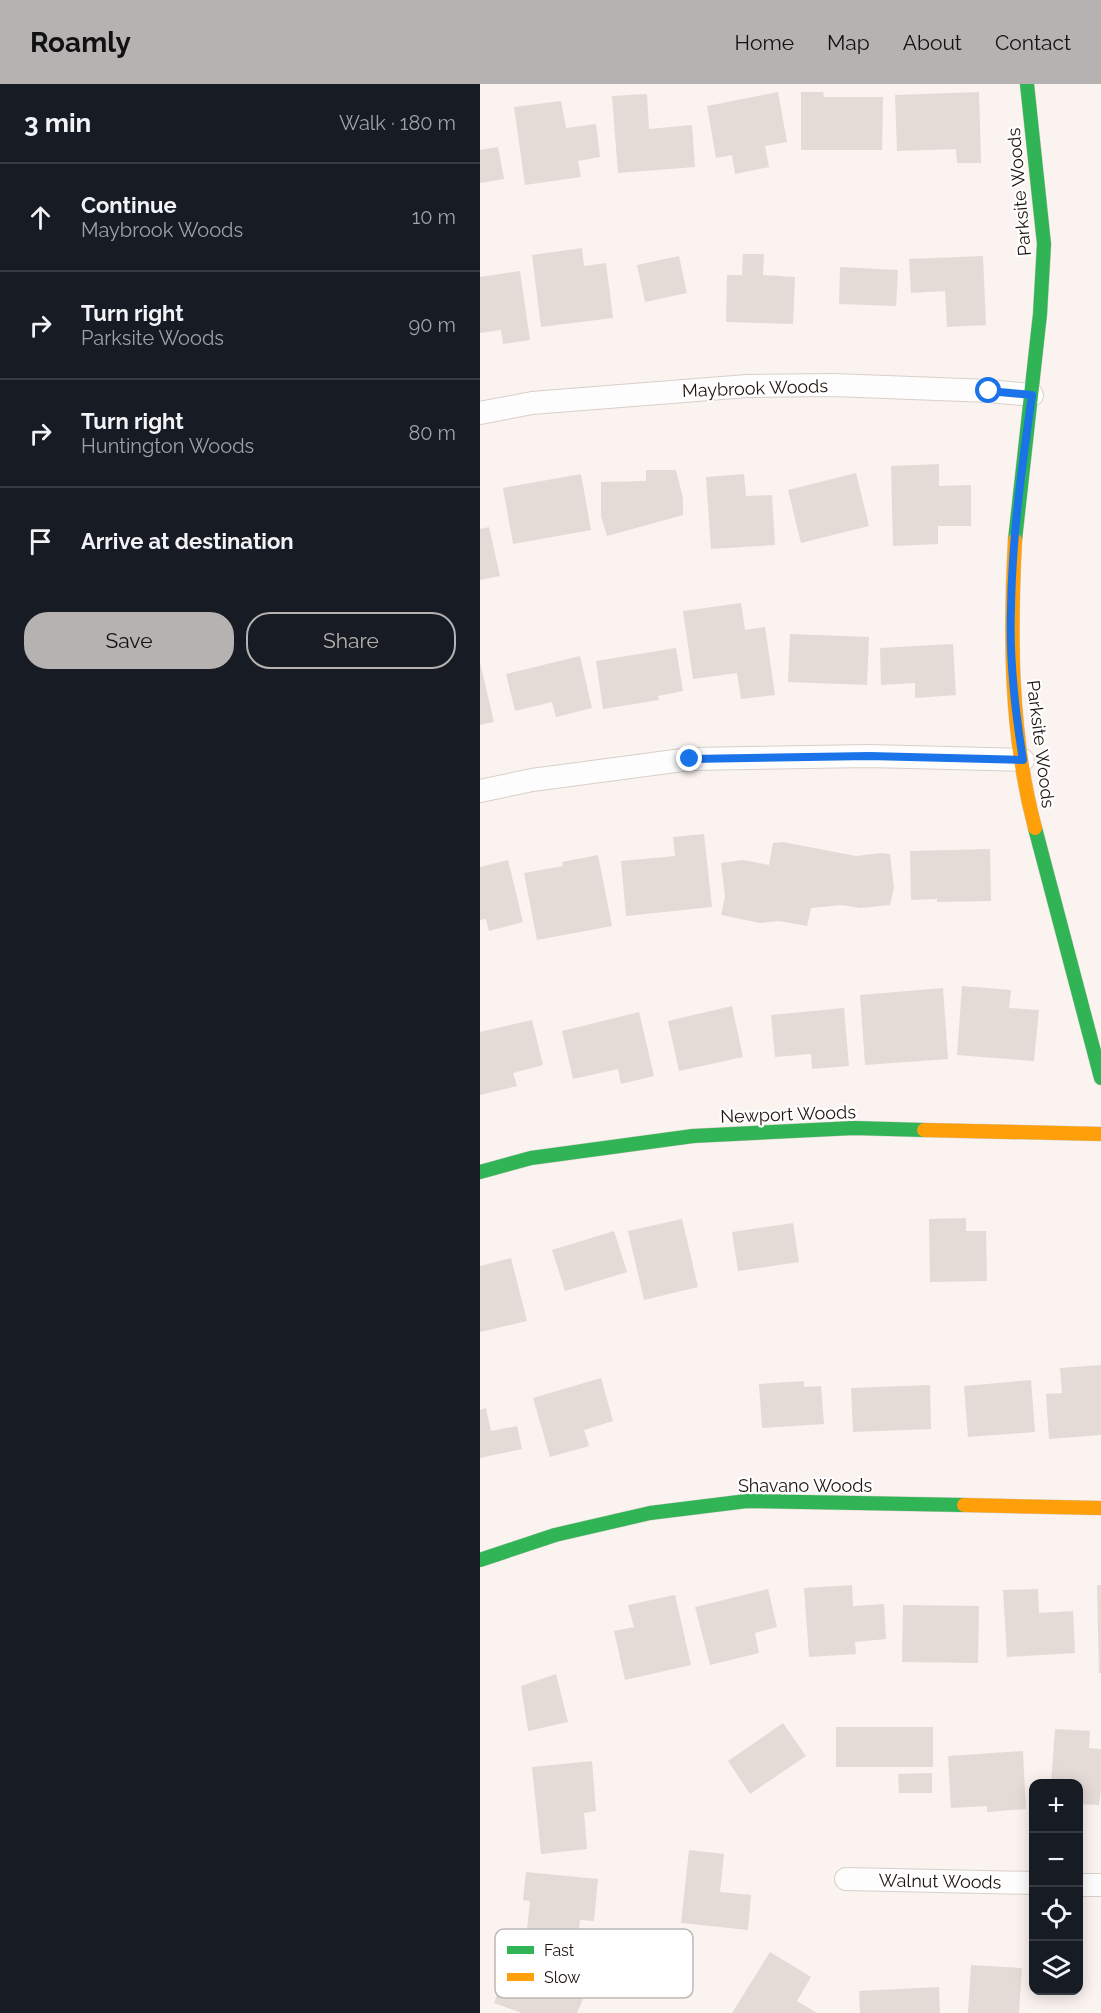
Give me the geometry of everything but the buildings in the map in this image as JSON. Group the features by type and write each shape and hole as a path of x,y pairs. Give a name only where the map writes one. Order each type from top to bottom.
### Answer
{"street":[{"name":"Parksite Woods","path":"1028,84 1044,244 1032,395 1017,510 1011,611 1015,711 1030,809 1101,1078"},
{"name":"Maybrook Woods","path":"480,413 532,403 747,386 846,385 1032,395"},
{"path":"480,791 532,780 690,759 869,756 1023,760"},
{"name":"Newport Woods","path":"480,1172 531,1158 693,1136 854,1128 1101,1134"},
{"name":"Shavano Woods","path":"480,1560 555,1535 650,1513 747,1501 1101,1508"},
{"name":"Walnut Woods","path":"846,1879 1029,1883"},
{"path":"1083,1885 1101,1885"}],"traffic: fast":[{"path":"1015,540 1040,314 1044,244 1027,84"},
{"path":"1035,828 1101,1078"},
{"path":"480,1172 531,1158 693,1136 854,1128 924,1130"},
{"path":"480,1560 555,1535 650,1513 747,1501 964,1505"}],"traffic: slow":[{"path":"1015,540 1012,612 1016,721 1035,828"},
{"path":"924,1130 1101,1134"},
{"path":"964,1505 1101,1508"}],"route":[{"path":"690,759 869,756 1023,760 1015,711 1011,611 1017,510 1032,395 989,391"}]}
